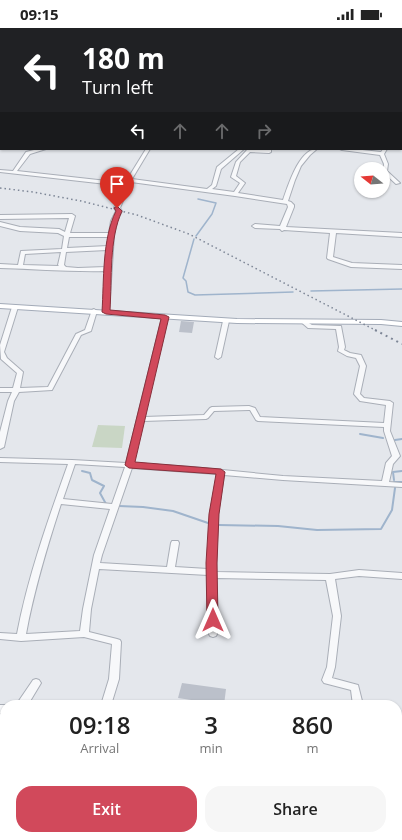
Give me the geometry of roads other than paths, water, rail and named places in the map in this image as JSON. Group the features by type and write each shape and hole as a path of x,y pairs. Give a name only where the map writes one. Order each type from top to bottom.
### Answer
{"main road":[{"path":"0,306 226,321 381,322 402,324"}],"street":[{"path":"14,173 28,152 39,150"},
{"path":"106,312 111,235 114,221 119,211 117,208 128,183 147,150"},
{"path":"208,190 214,186 219,168 241,150"},
{"path":"235,194 243,183 233,177 238,162 249,151 269,152 269,150"},
{"path":"285,202 291,183 304,158 314,150"},
{"path":"362,150 383,151 386,164 385,171 398,183"},
{"path":"0,171 208,190 285,202 291,205 291,207 282,229"},
{"path":"0,217 72,216 67,234 62,268"},
{"path":"0,224 20,229 59,231 67,234 111,235"},
{"path":"255,226 333,232 402,234"},
{"path":"333,232 330,258 351,265 402,267"},
{"path":"20,268 23,252 110,248"},
{"path":"0,266 78,270 109,269"},
{"path":"0,447 20,372 2,360 1,352 15,308"},
{"path":"0,390 50,389 79,334 88,331 94,312"},
{"path":"84,634 87,609 96,566 129,465 165,317"},
{"path":"218,357 226,321"},
{"path":"304,322 310,327 338,328 341,339 341,351 349,355 359,356 363,366 357,394 362,400 390,403 388,436 396,456 390,463 385,483"},
{"path":"140,419 206,417 212,409 249,408 253,409 258,419 388,425"},
{"path":"0,460 129,465 283,478 402,485"},
{"path":"21,638 24,612 34,574 72,462"},
{"path":"213,634 212,574 214,514 221,472"},
{"path":"59,501 115,508"},
{"path":"171,570 175,542"},
{"path":"96,566 212,574 330,577 359,573 402,576"},
{"path":"330,577 337,616 331,667 327,680 355,688 357,700"},
{"path":"0,636 21,638 84,634 117,642 114,679 108,700"},
{"path":"25,700 31,689 36,684"}],"waterway":[{"path":"196,236 212,214 216,203 198,199"},
{"path":"194,239 183,278 186,281 188,292 195,295 293,292"},
{"path":"311,291 402,289"},
{"path":"360,434 383,438"},
{"path":"395,440 402,439"},
{"path":"82,471 90,473 92,480 104,486 100,493 106,504"},
{"path":"394,480 393,472 402,471"},
{"path":"394,482 402,482"},
{"path":"219,525 278,526 317,530 381,529 392,510 395,488"},
{"path":"119,506 143,507 173,511 208,523"}],"railway":[{"path":"0,188 33,192 81,201 137,215 189,234 377,331"},
{"path":"375,330 402,344"}]}
